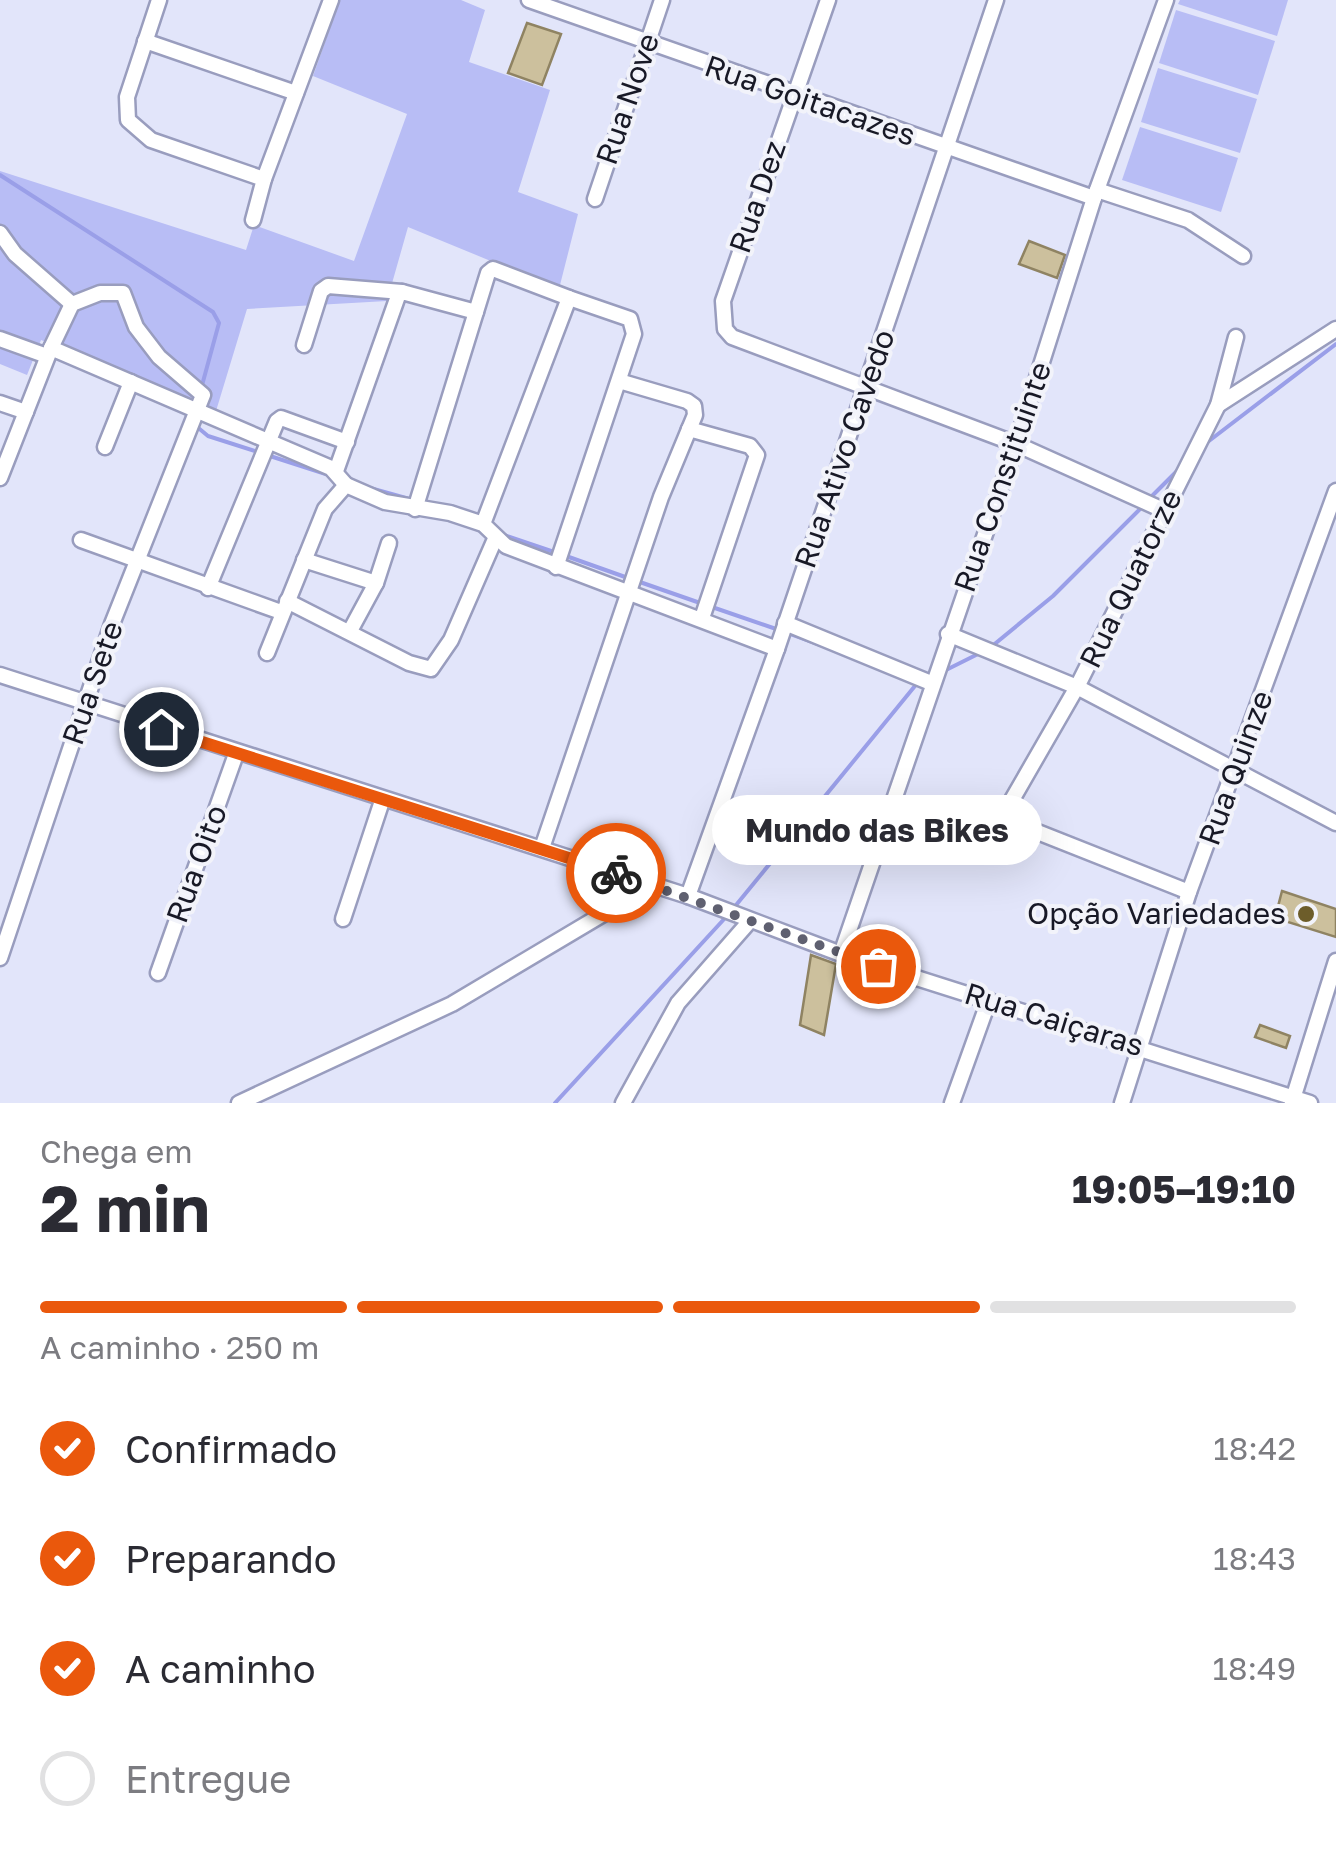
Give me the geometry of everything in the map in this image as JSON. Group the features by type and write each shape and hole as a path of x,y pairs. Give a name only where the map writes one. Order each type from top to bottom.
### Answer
{"street":[{"path":"159,0 127,97 132,126 151,140 264,179"},
{"path":"253,220 264,179 331,0"},
{"name":"Rua Goitacazes","path":"529,0 647,45 946,147 1188,220 1243,256"},
{"name":"Rua Nove","path":"595,198 662,0"},
{"name":"Rua Dez","path":"828,0 723,300 722,321 732,337 866,386"},
{"name":"Rua Ativo Cavedo","path":"688,896 777,649 996,0"},
{"name":"Rua Constituinte","path":"840,954 926,680 940,655 1016,444 1095,194 1166,0"},
{"path":"145,41 296,93"},
{"path":"0,234 16,254 72,304"},
{"path":"415,509 493,269 630,319 635,327 619,381 556,567"},
{"path":"304,345 321,291 328,286 402,292 476,312"},
{"path":"336,471 402,292"},
{"path":"0,478 72,304 100,294 123,293 136,327 159,357 203,391 193,411"},
{"path":"483,524 569,298"},
{"path":"1218,405 1336,329"},
{"name":"Rua Quatorze","path":"1189,892 1007,820 1005,812 1077,687 1158,507 1183,474 1218,405 1236,337"},
{"path":"0,339 76,358 336,471 346,485 415,509 450,513 483,524 495,539 556,567 777,649"},
{"path":"542,848 631,596 661,497 695,415 692,403 619,381"},
{"path":"105,447 131,382"},
{"path":"866,386 1016,444 1158,507"},
{"path":"0,403 26,412"},
{"name":"Rua Sete","path":"0,958 86,703 193,411"},
{"path":"208,588 281,418 346,442"},
{"path":"689,429 750,446 757,456 702,618"},
{"path":"268,653 325,509 346,485"},
{"name":"Rua Quinze","path":"1122,1103 1189,892 1236,773 1336,491"},
{"path":"81,540 208,588 284,607 432,670 451,640 495,539"},
{"path":"350,632 376,582 389,543"},
{"path":"304,560 376,582"},
{"path":"785,623 926,680"},
{"path":"948,634 1077,687 1336,824"},
{"name":"Rua Caiçaras","path":"0,675 236,754 688,896 840,954 1310,1103"},
{"name":"Rua Oito","path":"158,973 236,754"},
{"path":"343,919 382,800"},
{"path":"239,1103 452,1004 652,885"},
{"path":"623,1103 678,1003 744,920"},
{"path":"1293,1100 1336,961"},
{"path":"952,1103 989,1000"}],"shaded area":[{"path":"340,0 461,0 485,10 469,62 550,90 518,192 578,214 559,289 408,227 387,301 247,309 216,411 41,340 27,375 0,364 0,171 246,250 254,225 354,261 407,114 313,76"},
{"path":"1180,0 1288,0 1277,36 1178,4"},
{"path":"1176,10 1275,41 1258,95 1159,63"},
{"path":"1158,68 1257,99 1240,153 1141,122"},
{"path":"1140,127 1238,158 1221,212 1122,180"}],"building":[{"path":"527,23 561,34 542,85 508,73"},
{"path":"1029,241 1065,255 1057,278 1019,264"},
{"name":"Opção Variedades","path":"1282,891 1336,909 1336,937 1275,918"},
{"path":"811,955 836,964 824,1035 800,1025"},
{"path":"1260,1025 1290,1036 1286,1048 1255,1037"}],"waterway":[{"path":"0,175 213,312 219,323 201,389"},
{"path":"1205,444 1336,344"},
{"path":"196,426 208,436 261,453"},
{"path":"270,456 332,476"},
{"path":"1148,500 1180,468"},
{"path":"370,488 413,500"},
{"path":"991,647 1053,596 1142,507"},
{"path":"504,535 557,553"},
{"path":"566,556 628,578"},
{"path":"637,581 703,604"},
{"path":"712,607 779,630"},
{"path":"788,633 826,647"},
{"path":"942,672 978,654"},
{"path":"732,910 919,681"},
{"path":"555,1103 726,917"}],"way so far":[{"path":"616,873 878,966"}],"place":[{"name":"Opção Variedades","path":"1306,914"},
{"name":"Mundo das Bikes","path":"878,966"}],"route":[{"path":"161,729 616,873"}]}
